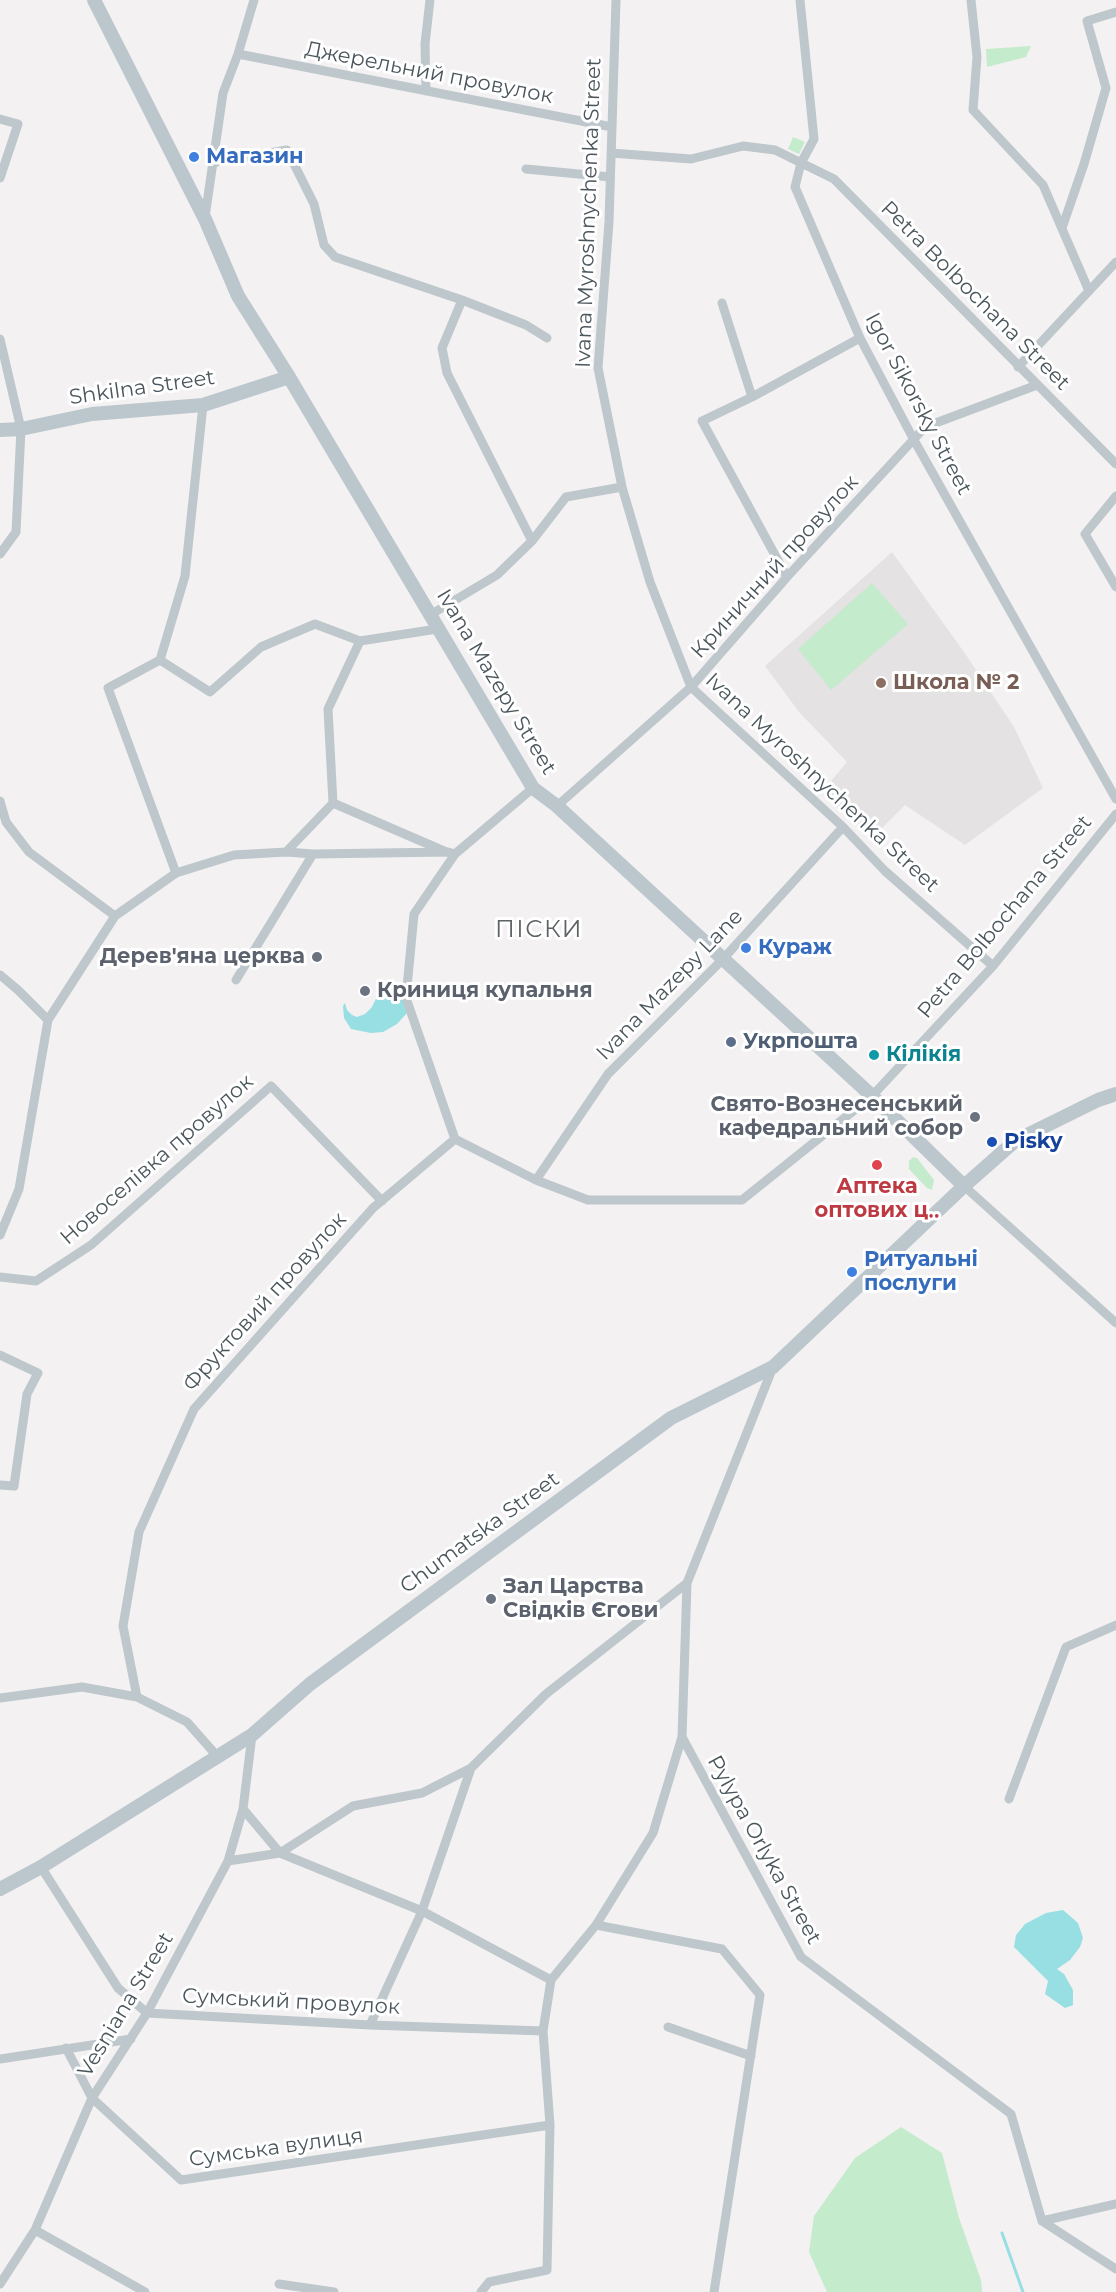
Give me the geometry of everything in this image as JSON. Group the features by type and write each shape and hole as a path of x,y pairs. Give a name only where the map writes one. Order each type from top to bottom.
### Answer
{"street":[{"name":"Ivana Mazepy Street","path":"94,0 205,219 238,296 289,377 533,788 557,806 872,1096 964,1186 1116,1323"},
{"path":"205,219 211,163 223,93 238,54 254,0"},
{"path":"426,91 425,45 430,0"},
{"name":"Ivana Myroshnychenka Street","path":"616,0 610,177 598,368 622,487 650,582 691,687 843,827 885,871 993,966"},
{"name":"Igor Sikorsky Street","path":"800,0 814,139 801,163 795,187 861,338 914,440 1116,799"},
{"path":"971,0 977,57 973,110 1043,184 1089,291"},
{"path":"1062,228 1106,88 1087,21 1116,12"},
{"name":"Джерельний провулок","path":"238,54 612,127"},
{"path":"0,119 18,124 0,178"},
{"name":"Petra Bolbochana Street","path":"611,153 691,159 743,146 775,150 834,178 1116,464"},
{"path":"211,163 287,150 314,204 324,245 336,257 526,324 547,338"},
{"path":"526,169 610,177"},
{"path":"1018,367 1116,262"},
{"path":"462,300 442,348 447,373 532,541"},
{"path":"723,303 752,397"},
{"path":"787,577 702,421 752,397 861,338"},
{"path":"0,339 21,429 16,532 0,554"},
{"name":"Shkilna Street","path":"0,430 21,429 92,414 203,405 289,377"},
{"name":"Криничний провулок","path":"557,806 691,687 787,577 925,427 1037,385"},
{"path":"176,873 108,688 160,660 185,576 203,405"},
{"path":"430,615 498,574 532,541 566,497 622,487"},
{"path":"1116,496 1085,534 1116,588"},
{"path":"160,660 210,692 261,647 315,624 360,641 437,629"},
{"path":"286,852 333,803 328,709 360,641"},
{"path":"455,1139 406,998 414,914 451,853 533,788"},
{"path":"0,801 6,822 29,852 115,916"},
{"path":"333,803 451,853"},
{"name":"Petra Bolbochana Street","path":"455,1139 536,1180 588,1200 742,1200 872,1096 993,966 1116,814"},
{"name":"Ivana Mazepy Lane","path":"536,1180 608,1074 723,959 843,827"},
{"path":"0,1235 19,1189 48,1020 115,916 176,873 234,855 286,852 313,854 451,853"},
{"path":"236,980 313,854"},
{"path":"0,975 48,1020"},
{"name":"Новоселівка провулок","path":"0,1277 36,1281 91,1245 271,1086 382,1202"},
{"name":"Chumatska Street","path":"0,1889 41,1867 252,1735 310,1684 671,1418 773,1367 964,1186 1015,1141 1098,1100 1116,1094"},
{"name":"Фруктовий провулок","path":"137,1697 123,1626 139,1532 194,1409 373,1208 455,1139"},
{"path":"0,1355 38,1373 27,1394 14,1486 0,1485"},
{"path":"481,2292 489,2282 548,2270 550,2125 543,2031 551,1980 596,1924 653,1833 682,1737 687,1583 773,1367"},
{"path":"228,1861 280,1853 353,1806 422,1793 471,1768 546,1694 687,1583"},
{"path":"1008,1799 1066,1647 1116,1624"},
{"path":"0,1698 82,1687 137,1697 187,1722 217,1756"},
{"name":"Vesniana Street","path":"0,2284 35,2230 92,2098 147,2013 228,1861 243,1809 252,1735"},
{"name":"Pylypa Orlyka Street","path":"682,1737 801,1957 1011,2114 1042,2221"},
{"path":"370,2025 422,1911 471,1768"},
{"path":"243,1809 280,1853 422,1911 551,1980"},
{"path":"41,1867 118,1988 147,2013"},
{"path":"596,1924 722,1949 760,1995 714,2292"},
{"name":"Сумський провулок","path":"147,2013 370,2025 543,2031"},
{"path":"668,2027 751,2056"},
{"path":"0,2059 131,2038"},
{"name":"Сумська вулиця","path":"66,2048 92,2098 182,2180 550,2125"},
{"path":"1042,2221 1116,2204"},
{"path":"1042,2221 1116,2269"},
{"path":"35,2230 145,2292"},
{"path":"279,2284 334,2292"}],"shaded area":[{"name":"Школа № 2","path":"892,552 964,652 1014,727 1043,788 965,845 905,805 872,838 831,802 833,796 826,787 847,762 799,712 765,666"}],"green space":[{"path":"1031,46 1026,57 987,67 986,49"},
{"path":"793,137 805,142 799,154 788,149"},
{"path":"872,583 908,624 831,690 798,649"},
{"path":"913,1157 917,1158 934,1180 932,1190 927,1188 909,1169 909,1161"},
{"path":"901,2127 942,2153 959,2218 981,2280 982,2292 827,2292 809,2252 814,2216 855,2158"}],"water":[{"path":"389,982 398,985 407,1013 397,1024 383,1032 371,1033 351,1029 344,1018 345,1003 352,1015 357,1017 365,1014 372,1007 382,986"},
{"path":"1063,1910 1078,1923 1083,1938 1080,1947 1070,1960 1057,1969 1064,1974 1073,1990 1073,2005 1065,2008 1045,1994 1048,1981 1014,1947 1016,1935 1025,1924 1046,1913"}],"waterway":[{"path":"1002,2233 1023,2292"}],"place":[{"name":"Магазин","path":"194,157"},
{"name":"Школа № 2","path":"881,683"},
{"name":"Кураж","path":"746,948"},
{"name":"Дерев'яна церква","path":"317,957"},
{"name":"Криниця купальня","path":"365,991"},
{"name":"Укрпошта","path":"731,1042"},
{"name":"Кілікія","path":"874,1055"},
{"name":"Свято-Вознесенський кафедральний собор","path":"975,1117"},
{"name":"Pisky","path":"992,1142"},
{"name":"Аптека оптових ц‥","path":"877,1165"},
{"name":"Ритуальні послуги","path":"852,1272"},
{"name":"Зал Царства Свідків Єгови","path":"491,1599"}],"district":[{"name":"ПІСКИ","path":"539,930"}]}
